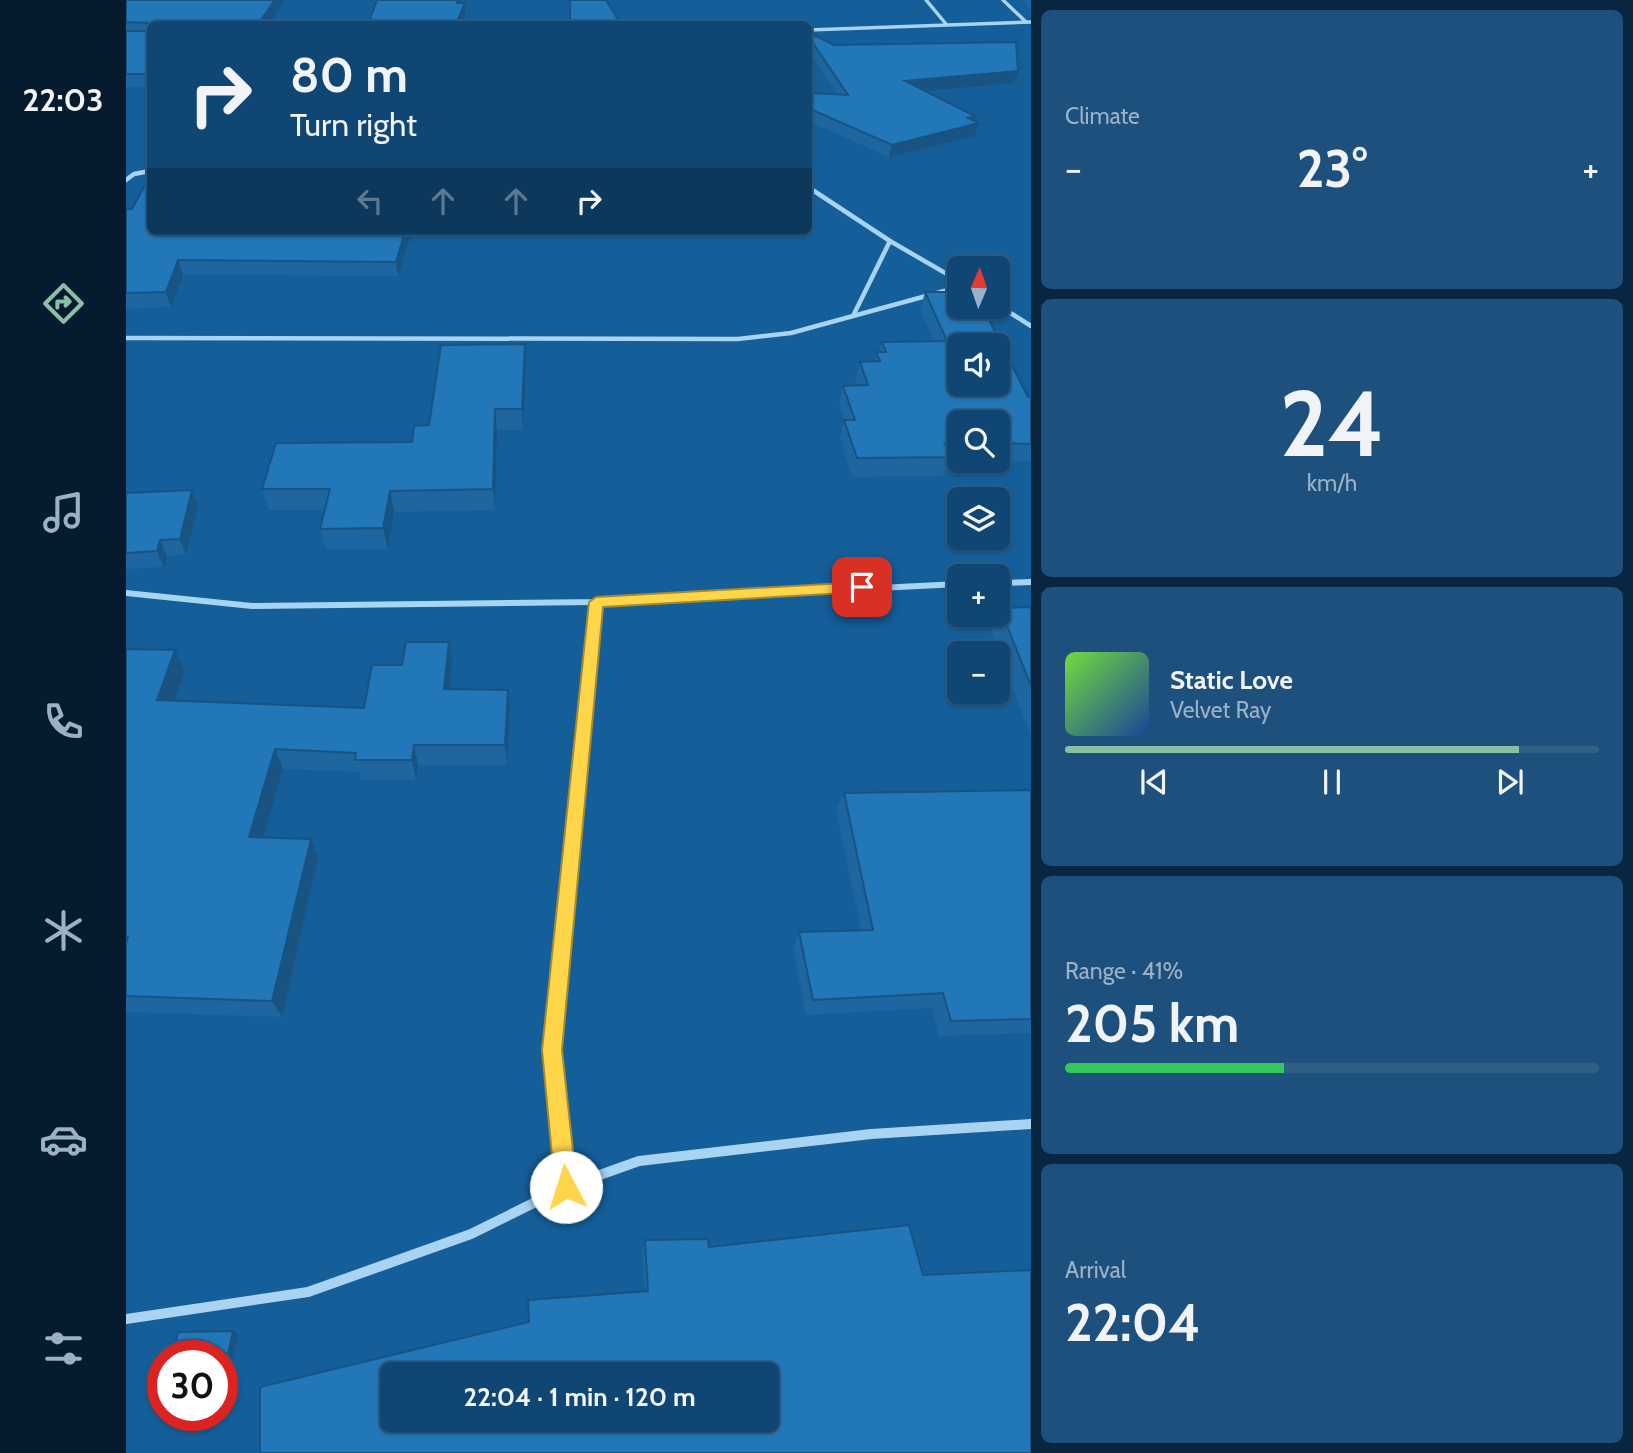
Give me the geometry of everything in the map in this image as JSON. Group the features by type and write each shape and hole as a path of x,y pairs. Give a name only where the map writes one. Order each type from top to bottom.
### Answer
{"street":[{"path":"926,0 946,24"},
{"path":"1003,0 1028,22"},
{"path":"812,30 1028,22"},
{"path":"126,180 134,174 147,172"},
{"path":"812,190 890,242 947,274"},
{"path":"854,314 890,242"},
{"path":"126,338 738,339 791,333 947,291"},
{"path":"1010,313 1031,326"},
{"path":"1010,583 1031,582"},
{"path":"126,593 252,606 596,602 947,585"},
{"path":"566,1187 552,1050 596,602"},
{"path":"126,1319 308,1292 471,1234 566,1187 639,1161 871,1134 1031,1124"}],"building":[{"path":"126,0 275,0 260,21 126,22"},
{"path":"377,0 458,0 457,3 465,3 457,21 369,21"},
{"path":"570,0 606,0 619,21 570,21"},
{"path":"126,31 146,31 147,74 126,74"},
{"path":"812,34 834,45 1016,42 1018,71 905,81 975,116 968,118 979,123 892,145 812,110 812,93 848,95 812,42"},
{"path":"147,182 147,235 404,235 396,262 178,260 166,292 126,293 126,209 132,209"},
{"path":"925,292 947,292 947,319 989,319 996,333 947,333 947,341"},
{"path":"947,341 947,396 1010,396 1010,361 1028,397 1031,397 1031,444 1010,443 1010,410 947,410 947,457 857,458 844,420 855,420 843,386 868,385 860,362 880,361 876,352 886,352 882,342"},
{"path":"525,344 522,409 495,409 493,489 390,491 383,528 320,529 330,489 262,489 276,443 412,442 414,426 429,425 441,345"},
{"path":"192,490 180,539 160,540 157,551 126,553 126,493"},
{"path":"1031,607 1031,686 1008,627 1010,627 1010,608"},
{"path":"406,642 449,642 444,689 508,690 505,745 414,745 412,760 355,760 356,753 275,749 249,837 311,839 272,1001 126,996 126,649 175,650 157,700 364,708 372,665 402,665"},
{"path":"1031,790 1031,1019 951,1021 943,993 813,1000 799,932 873,930 844,793"},
{"path":"909,1225 923,1275 1031,1270 1031,1453 260,1453 260,1387 529,1322 528,1300 648,1291 645,1240 708,1239 709,1247"},
{"path":"233,1331 231,1340 176,1340 178,1332"}],"route":[{"path":"566,1187 552,1050 579,798 596,602 862,587"}]}
